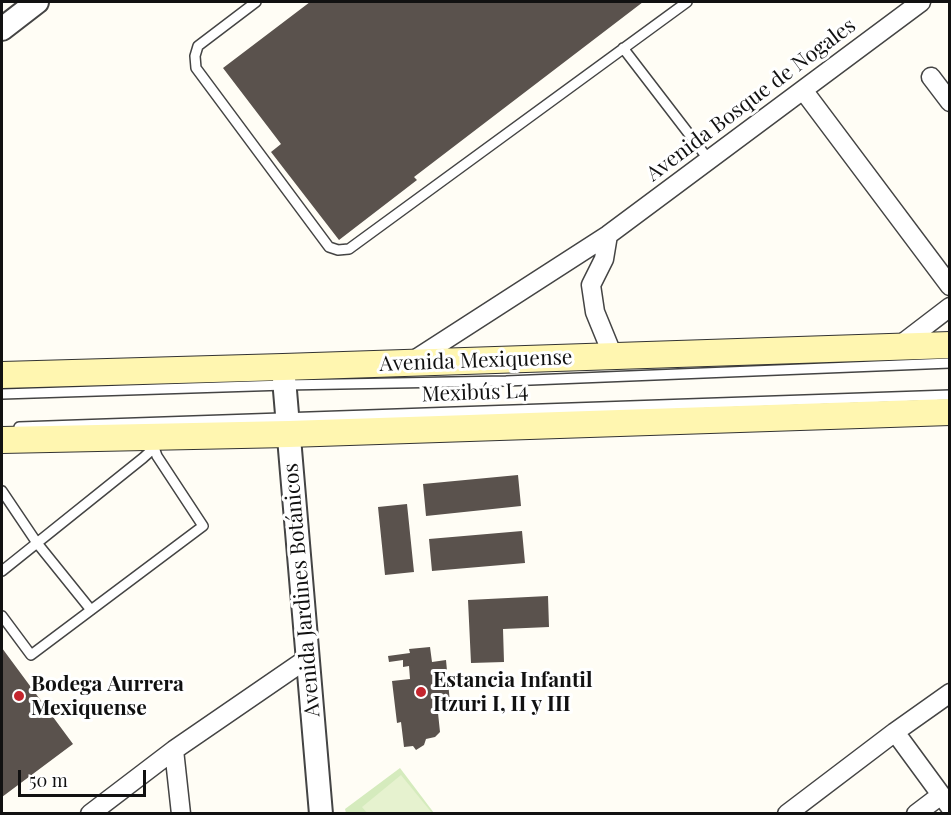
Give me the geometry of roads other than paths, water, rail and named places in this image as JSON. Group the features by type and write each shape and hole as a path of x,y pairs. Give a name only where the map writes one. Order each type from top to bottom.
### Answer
{"main road":[{"name":"Avenida Mexiquense","path":"2,375 284,376 410,363 950,345"},
{"path":"7,434 152,442 288,426 950,412"}],"street":[{"path":"2,28 37,2"},
{"name":"Avenida Bosque de Nogales","path":"410,363 608,235 921,2"},
{"path":"931,77 950,102"},
{"path":"803,90 950,286"},
{"path":"608,235 604,259 591,285 595,312 614,356"},
{"path":"899,346 950,307"},
{"name":"Avenida Jardines Botánicos","path":"284,376 321,813"},
{"path":"90,813 174,750 308,658"},
{"path":"787,813 950,693"},
{"path":"895,732 945,801 916,813"},
{"path":"174,750 181,813"}],"lane":[{"path":"256,2 198,46 195,56 196,68 329,247 338,250 349,249 687,2"},
{"path":"623,48 709,160"},
{"name":"Mexibús L4","path":"2,394 284,376 506,381 950,363"},
{"name":"Mexibús L4","path":"7,434 288,426 950,394"},
{"path":"2,571 143,458 152,442"},
{"path":"2,616 31,655 203,526 162,465 152,442"},
{"path":"2,490 38,543 91,610"}],"place":[{"name":"Estancia Infantil Itzuri I, II y III","path":"421,692"},
{"name":"Bodega Aurrera Mexiquense","path":"19,696"}]}
